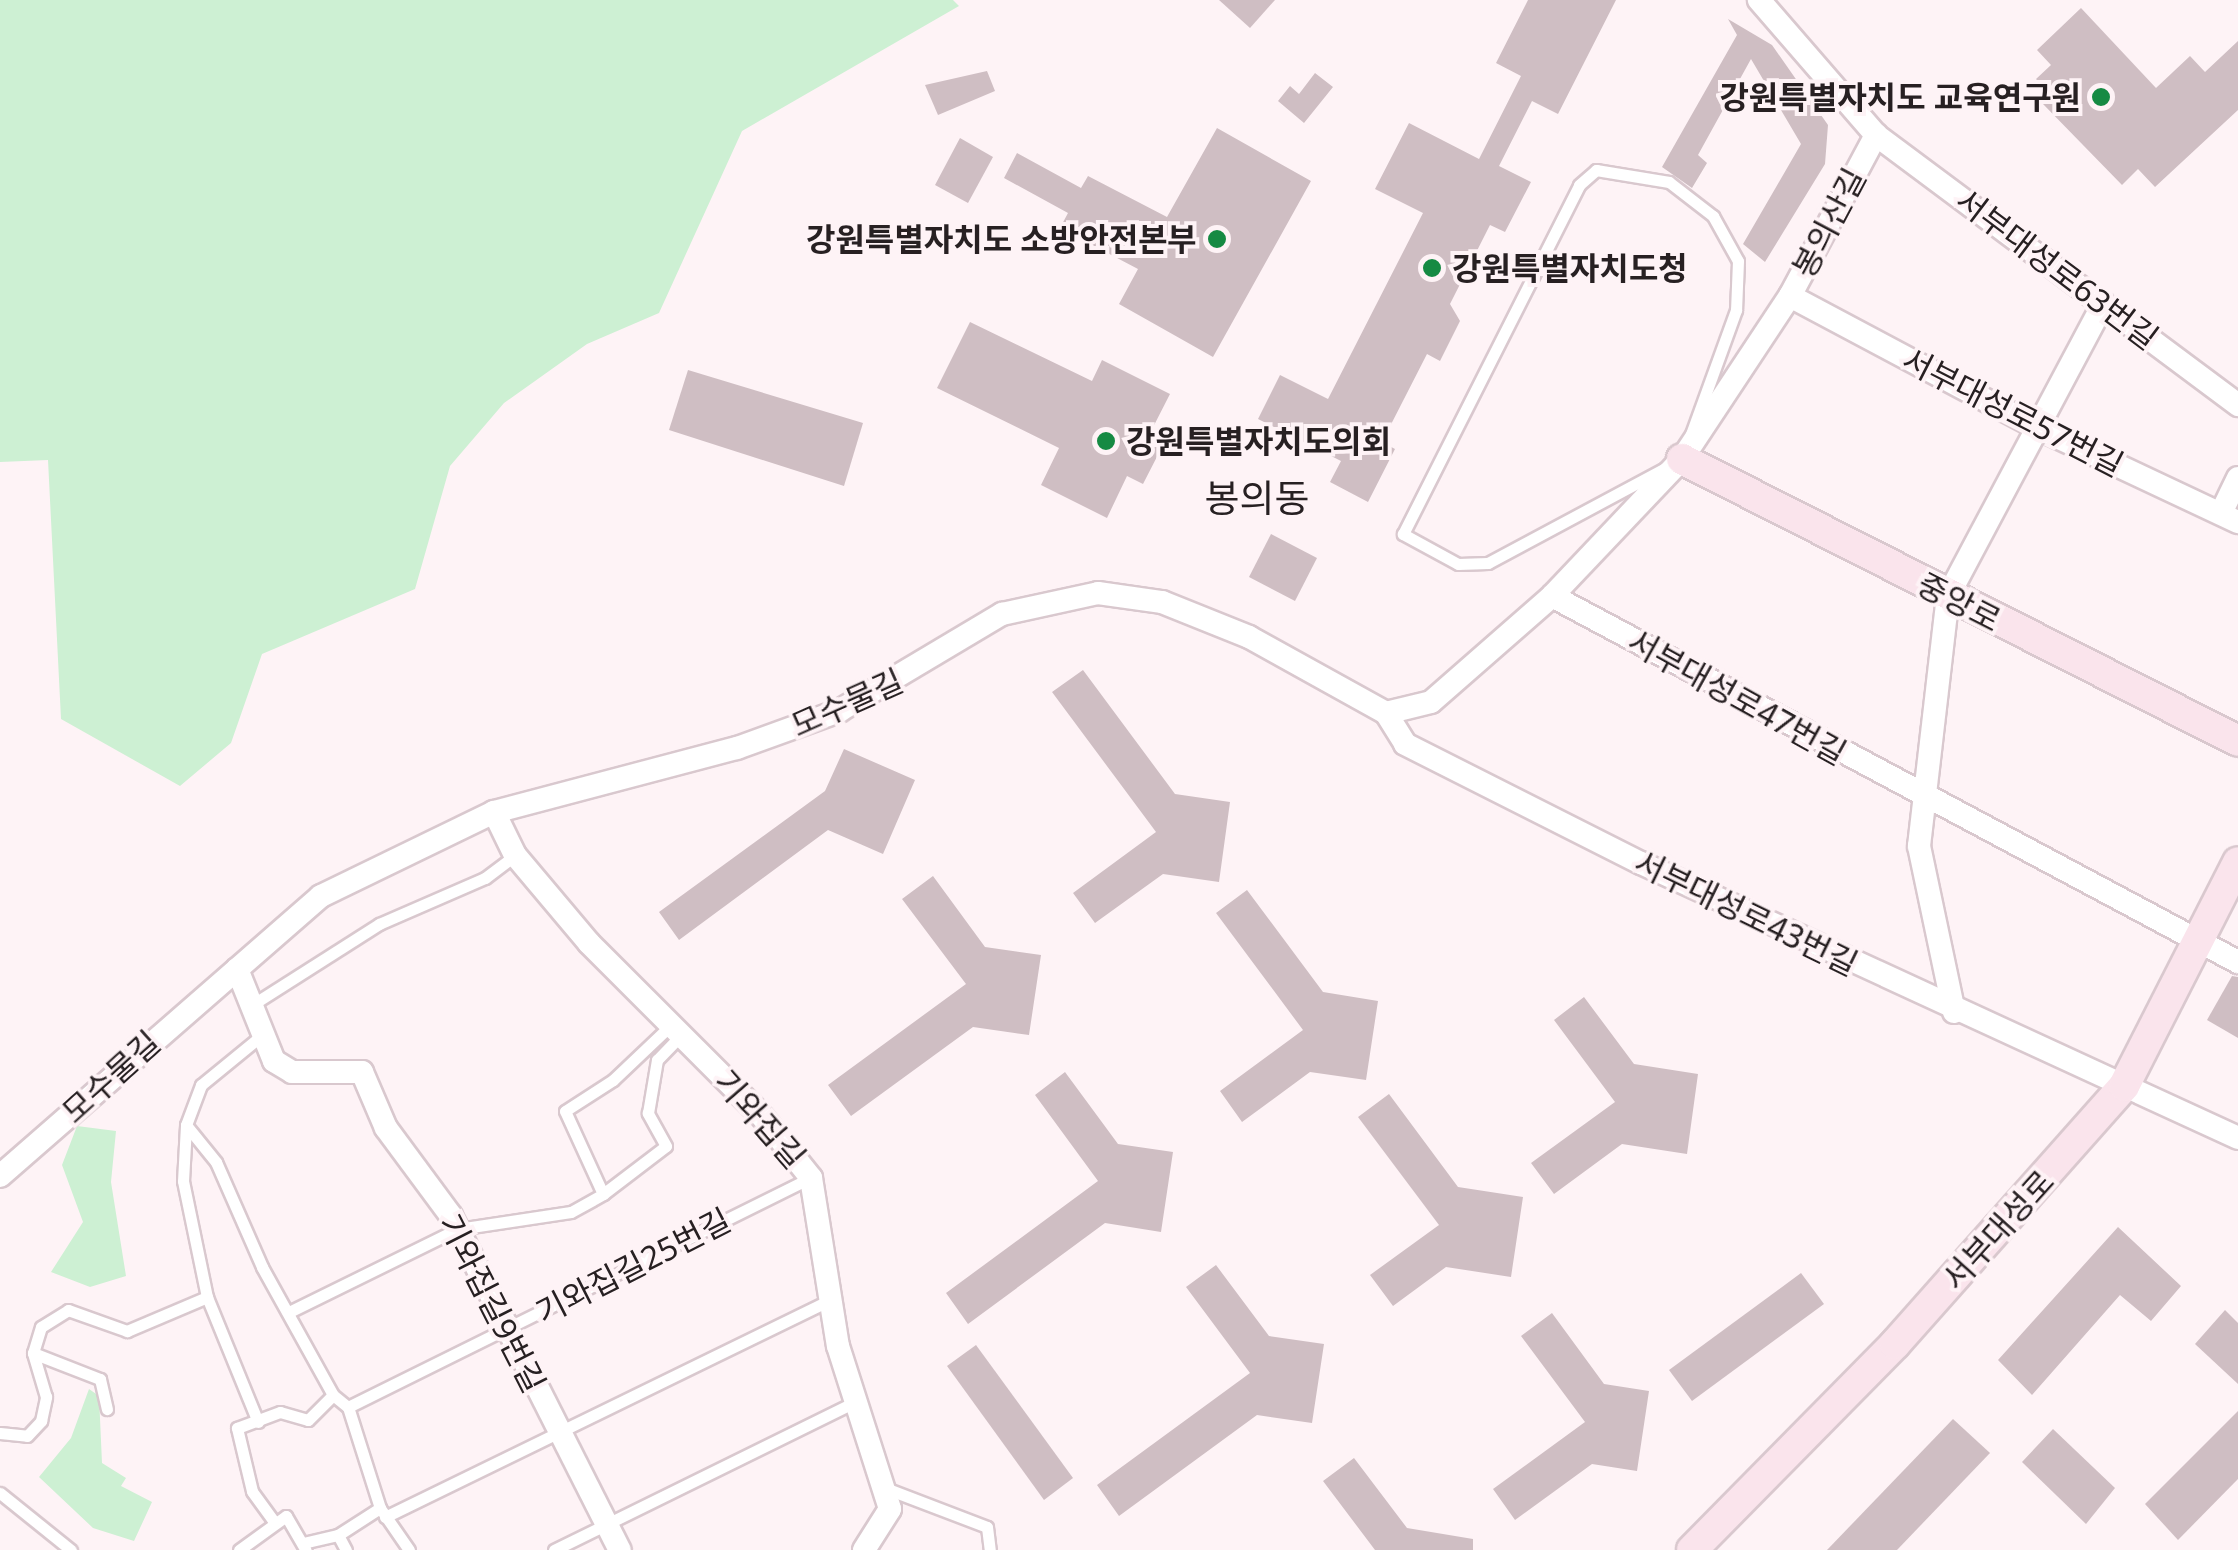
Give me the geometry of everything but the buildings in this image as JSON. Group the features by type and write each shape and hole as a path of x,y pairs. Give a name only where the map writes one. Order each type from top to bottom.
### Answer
{"street":[{"name":"봉의산길","path":"1682,459 1790,296 1876,134 1760,0"},
{"name":"서부대성로63번길","path":"1876,134 2238,404"},
{"name":"서부대성로57번길","path":"1790,296 2038,428 2229,517"},
{"path":"1954,1012 1918,846 1948,596 2103,304"},
{"path":"1386,713 1430,702 1552,596 1682,459"},
{"name":"중앙로","path":"1682,459 2238,741"},
{"path":"2229,517 2238,478"},
{"name":"모수물길","path":"0,1176 321,896 494,812 805,724 930,664 1002,614 1098,593 1162,602 1249,637 1386,713"},
{"name":"서부대성로47번길","path":"1552,596 1922,799 2238,962"},
{"name":"서부대성로43번길","path":"1386,713 1404,744 1954,1012 2238,1138"},
{"name":"기와집길","path":"494,812 515,855 589,943 678,1028 810,1178 829,1300 855,1402 890,1509 864,1550"},
{"name":"서부대성로","path":"1692,1550 1903,1336 2124,1086 2238,862"},
{"name":"기와집길9번길","path":"237,969 274,1060 292,1072 362,1072 386,1128 458,1229 556,1432 620,1550"}],"lane":[{"path":"1596,170 1669,182 1713,216 1738,261 1736,310 1682,459 1488,563 1458,564 1403,534 1579,185 1596,170"},
{"path":"252,1005 378,924 484,878 515,855"},
{"path":"603,1194 565,1111 678,1028"},
{"path":"289,1312 458,1229 572,1212 603,1194 666,1146 648,1113 657,1060 678,1028"},
{"path":"258,1422 206,1297 183,1181 186,1126 201,1085 262,1035"},
{"path":"186,1126 216,1162 333,1395 348,1407 382,1512 409,1550"},
{"name":"기와집길25번길","path":"348,1407 810,1178"},
{"path":"0,1434 27,1436 42,1420 46,1397 33,1353 41,1327 68,1310 127,1331 206,1297"},
{"path":"239,1550 286,1516 304,1546 338,1535 829,1300"},
{"path":"33,1353 100,1379 106,1409"},
{"path":"275,1523 252,1491 237,1428 280,1412 308,1420 333,1395"},
{"path":"554,1550 855,1402"},
{"path":"881,1486 987,1527 990,1550"},
{"path":"0,1493 72,1550"},
{"path":"338,1535 346,1550"}],"green space":[{"path":"0,0 953,0 959,6 742,131 659,313 587,344 504,403 450,466 415,589 262,654 231,743 180,786 61,719 48,460 0,462"},
{"path":"77,1126 116,1131 111,1182 126,1276 90,1287 51,1272 83,1222 62,1165"},
{"path":"89,1389 99,1396 102,1463 126,1478 121,1486 152,1502 134,1541 93,1528 39,1477 71,1438"}],"place":[{"name":"강원특별자치도 교육연구원","path":"2101,97"},
{"name":"강원특별자치도 소방안전본부","path":"1217,239"},
{"name":"강원특별자치도청","path":"1432,268"},
{"name":"강원특별자치도의회","path":"1106,441"}],"district":[{"name":"봉의동","path":"1257,498"}]}
